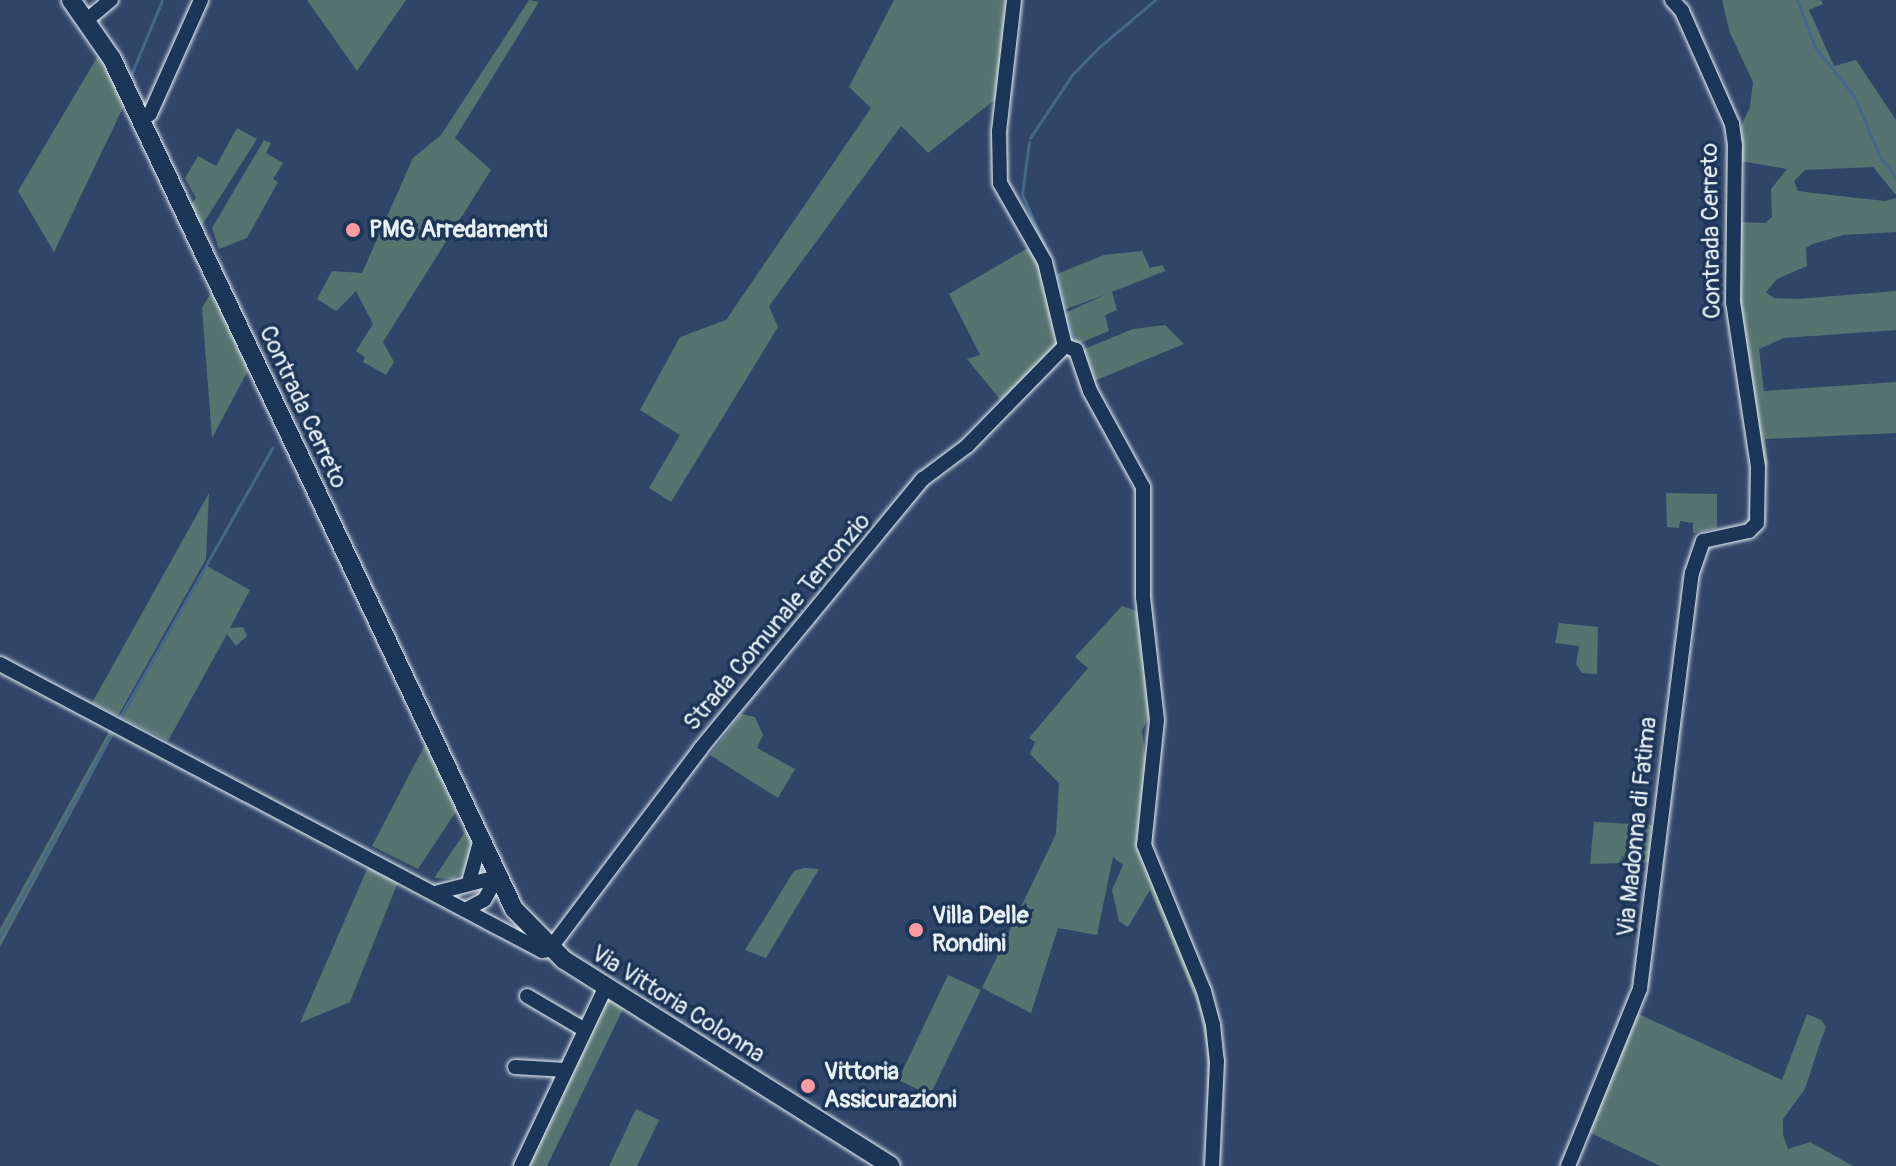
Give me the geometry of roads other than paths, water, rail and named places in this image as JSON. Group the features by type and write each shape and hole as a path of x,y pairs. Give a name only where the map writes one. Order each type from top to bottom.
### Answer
{"main road":[{"name":"Contrada Cerreto","path":"71,0 88,19 141,119 480,842"},
{"name":"Via Vittoria Colonna","path":"480,842 514,909 549,950 891,1166"}],"street":[{"path":"88,19 111,0"},
{"path":"141,119 150,114 201,0"},
{"path":"1014,0 997,166 1000,183 1045,262 1065,346 1076,350 1090,391 1143,487 1143,597 1157,720 1144,845 1204,991 1213,1025 1217,1061 1212,1166"},
{"name":"Contrada Cerreto","path":"1672,0 1682,11 1732,124 1735,145 1733,302 1758,467 1757,523"},
{"name":"Strada Comunale Terronzio","path":"549,950 701,748 923,479 967,446 1065,346"},
{"name":"Via Madonna di Fatima","path":"1568,1166 1640,989 1692,573 1703,541 1749,531 1757,523"},
{"path":"0,664 542,951 549,950"},
{"path":"469,882 480,842"},
{"path":"467,909 484,900 497,877"},
{"path":"435,893 497,877"},
{"path":"521,1166 605,988"},
{"path":"527,996 585,1030"},
{"path":"515,1067 566,1070"}],"waterway":[{"path":"131,75 162,0"},
{"path":"1098,48 1155,0"},
{"path":"1797,0 1815,47 1854,96 1880,157 1896,177"},
{"path":"1030,138 1072,75 1096,50"},
{"path":"1029,142 1022,194 1047,252"},
{"path":"1057,275 1064,308"},
{"path":"1066,314 1073,342"},
{"path":"120,717 273,447"},
{"path":"0,937 113,731"},
{"path":"1139,830 1148,742"}],"place":[{"name":"PMG Arredamenti","path":"353,230"},
{"name":"Villa Delle Rondini","path":"916,930"},
{"name":"Vittoria Assicurazioni","path":"808,1086"}]}
